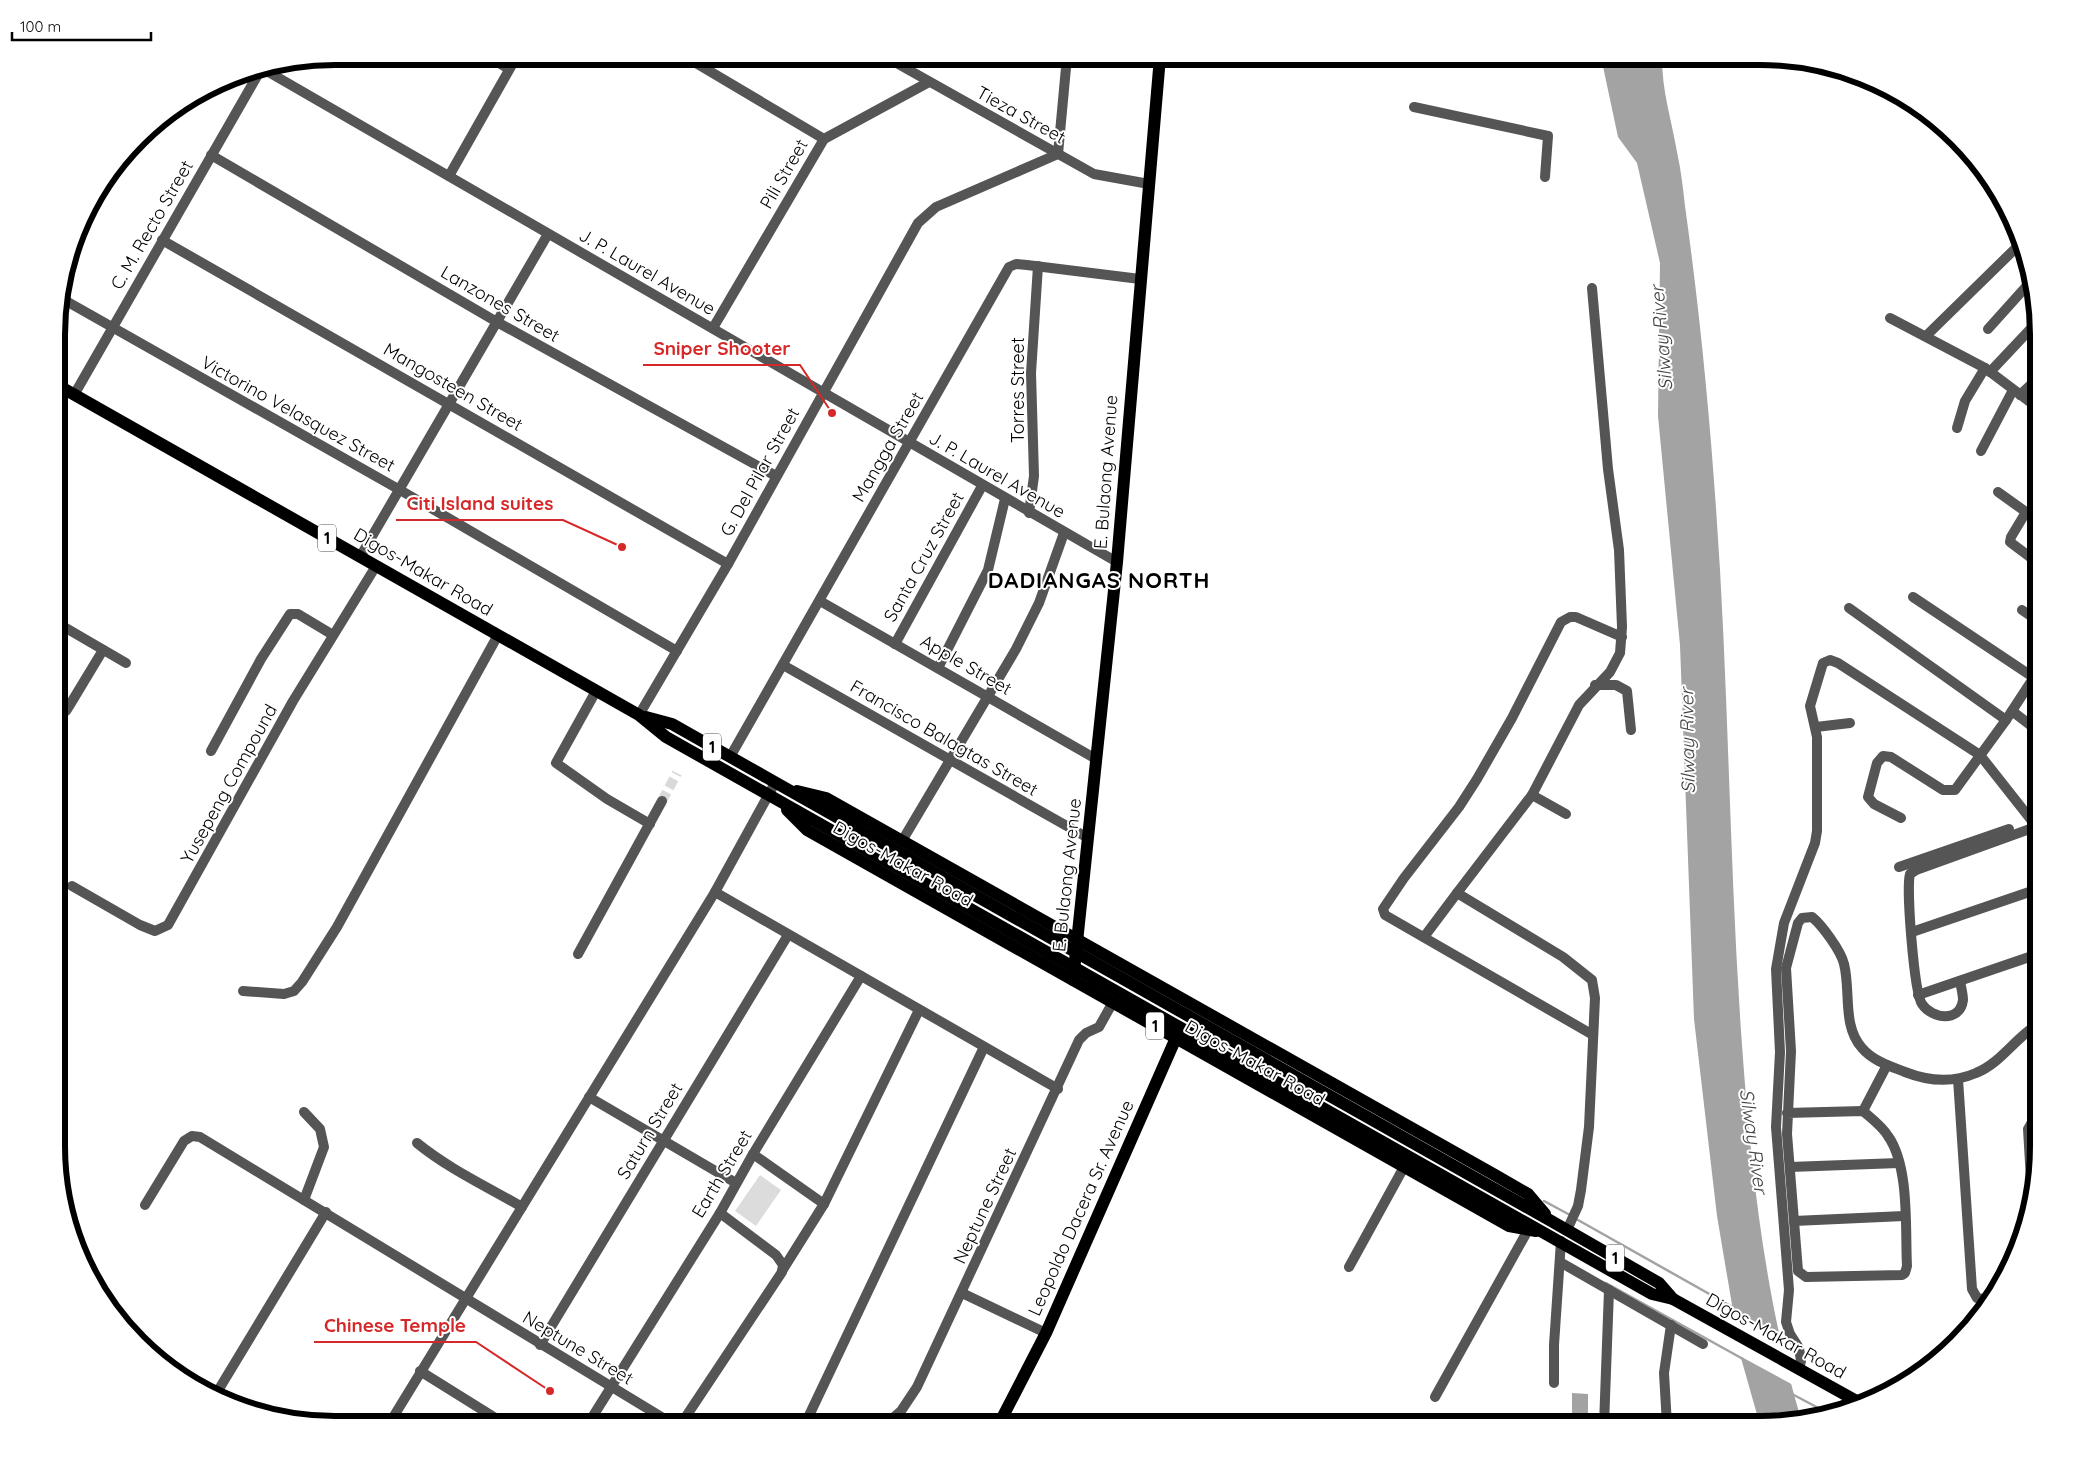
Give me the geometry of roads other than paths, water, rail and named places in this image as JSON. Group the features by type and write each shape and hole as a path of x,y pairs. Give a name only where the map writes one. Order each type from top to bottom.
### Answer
{"main road":[{"name":"E. Bulaong Avenue","path":"1073,980 1079,940 1117,562 1159,65"},
{"name":"Digos-Makar Road","path":"65,390 639,715 666,737 776,791 1549,1227 1652,1294 1673,1299 1853,1399"},
{"name":"Digos-Makar Road","path":"639,715 672,724 730,757 776,791 808,830 1404,1167 1509,1226 1528,1230 1549,1227"},
{"name":"Digos-Makar Road","path":"776,791 826,798 1079,940 1528,1194 1549,1227"},
{"name":"Leopoldo Dacera Sr. Avenue","path":"1003,1416 1046,1333 1191,1004"}],"street":[{"path":"502,65 509,69"},
{"path":"449,176 511,65"},
{"path":"699,65 824,139"},
{"name":"Tieza Street","path":"900,65 1094,174 1149,184"},
{"path":"1058,154 1066,65"},
{"name":"J. P. Laurel Avenue","path":"270,73 713,328 1005,500 1117,562"},
{"name":"C. M. Recto Street","path":"74,395 257,76"},
{"name":"Pili Street","path":"713,328 824,139 929,82"},
{"path":"1414,107 1548,136 1545,176"},
{"name":"G. Del Pilar Street","path":"639,715 728,564 922,217 936,207 1058,154"},
{"name":"Lanzones Street","path":"210,156 497,322 776,476"},
{"path":"360,557 548,234"},
{"name":"Mangosteen Street","path":"162,240 450,403 728,564"},
{"path":"1926,336 2016,247"},
{"name":"Mangga Street","path":"730,757 784,666 1010,267 1016,264 1038,266 1140,279"},
{"name":"Torres Street","path":"1029,513 1034,476 1030,373 1038,266"},
{"path":"1988,329 2026,287"},
{"path":"1424,937 1532,795 1579,705 1616,664 1622,637 1619,550 1608,469 1592,288"},
{"name":"Victorino Velasquez Street","path":"67,302 400,490 677,651"},
{"path":"1890,318 1988,370 2030,402"},
{"path":"1957,428 1965,401 1988,370 2030,329"},
{"path":"1980,451 2017,393 2030,384"},
{"name":"Santa Cruz Street","path":"895,644 982,486"},
{"path":"1998,492 2026,512"},
{"path":"938,668 988,570 1005,500"},
{"path":"2030,511 2026,512 2010,537 2010,542 2030,557"},
{"path":"902,841 1016,649 1039,602 1064,533"},
{"name":"Yusepeng Compound","path":"72,886 140,925 155,931 168,925 293,701 376,566"},
{"path":"1913,597 2030,670"},
{"name":"Apple Street","path":"820,601 1096,759"},
{"path":"1849,608 2006,720"},
{"path":"2022,610 2030,616"},
{"path":"211,751 261,659 290,614 298,614 332,635"},
{"path":"1593,1034 1385,915 1383,905 1459,807 1477,779 1512,718 1556,629 1565,618 1576,617 1622,637"},
{"path":"65,628 126,664"},
{"path":"243,991 284,994 294,991 302,982 337,927 498,636"},
{"path":"65,711 103,650"},
{"path":"1796,1367 1801,1361 1800,1348 1790,1334 1786,1322 1789,1290 1776,1127 1780,1052 1776,969 1784,923 1816,838 1816,727 1810,706 1821,666 1830,660 1980,755 2030,815"},
{"name":"Francisco Balagtas Street","path":"784,666 1088,838"},
{"path":"1901,818 1874,804 1868,797 1878,763 1883,756 1892,757 1948,792 1958,787 2030,683"},
{"path":"1595,686 1616,685 1627,691 1631,730"},
{"path":"596,691 556,763 607,799 650,824"},
{"path":"2012,711 2030,725"},
{"path":"1816,727 1850,723"},
{"path":"394,1416 776,791"},
{"path":"1532,795 1566,814"},
{"path":"578,954 662,801"},
{"path":"1899,867 2030,824"},
{"path":"1960,981 1963,1000 1958,1011 1954,1014 1940,1017 1924,1007 1918,995 1912,932 1909,880 1912,872 2030,824"},
{"path":"715,892 1058,1089"},
{"path":"1912,932 2030,892"},
{"path":"1457,893 1587,974 1592,980 1595,998 1589,1127 1578,1206 1564,1236 1560,1262 1554,1339 1554,1383"},
{"path":"1787,1113 1864,1111 1889,1136 1899,1163 1904,1216 1907,1266 1905,1273 1900,1276 1806,1277 1801,1275 1797,1268 1787,1113 1791,1051 1786,968 1797,926 1802,918 1809,916 1815,919 1840,953 1845,966 1849,1012 1856,1039 1872,1057 1887,1065 1925,1078 1958,1079 1989,1067 2014,1042 2030,1030"},
{"name":"Saturn Street","path":"540,1345 788,934"},
{"path":"1918,995 2030,957"},
{"name":"Earth Street","path":"593,1416 720,1213 753,1154 861,976"},
{"name":"Neptune Street","path":"895,1416 901,1411 917,1387 1080,1040 1086,1033 1099,1027 1112,1002"},
{"path":"686,1416 782,1272 824,1204 919,1010"},
{"path":"809,1416 984,1047"},
{"path":"1864,1111 1887,1065"},
{"path":"1958,1079 1972,1289 1976,1298 1982,1299"},
{"path":"589,1097 736,1183"},
{"path":"304,1112 320,1128 324,1147 304,1200"},
{"path":"2030,1126 2028,1129 2030,1154"},
{"name":"Neptune Street","path":"145,1205 184,1141 196,1136 326,1212 540,1345 659,1416"},
{"path":"417,1143 466,1177 522,1207"},
{"path":"753,1154 824,1204"},
{"path":"1790,1167 1899,1163"},
{"path":"1349,1267 1404,1167"},
{"path":"219,1389 326,1212"},
{"path":"720,1213 776,1255 783,1265 782,1272"},
{"path":"1794,1222 1904,1216"},
{"path":"1435,1397 1528,1230"},
{"path":"1560,1262 1703,1344"},
{"path":"1604,1416 1609,1290"},
{"path":"962,1293 1046,1333"},
{"path":"1666,1416 1664,1373 1671,1325"},
{"path":"420,1371 492,1416"}],"water":[{"name":"Silway River","path":"1603,65 1662,65 1665,93 1681,172 1695,281 1710,432 1724,642 1738,978 1750,1140 1761,1234 1769,1281 1788,1374 1799,1413 1795,1414 1757,1416 1741,1358 1717,1216 1694,1019 1680,645 1658,416 1660,263 1637,163 1618,137"},
{"path":"1572,1393 1588,1394 1588,1416 1572,1416"}],"waterway":[{"path":"1544,1201 1570,1215"},
{"path":"1578,1220 1736,1309"},
{"path":"1606,1283 1743,1359"},
{"path":"1792,1394 1821,1409"}],"tunnel":[{"path":"662,801 677,773"}],"place":[{"name":"Sniper Shooter","path":"832,413"},
{"name":"Citi Island suites","path":"622,547"},
{"name":"Chinese Temple","path":"550,1391"}],"district":[{"name":"DADIANGAS NORTH","path":"1099,580"}]}
